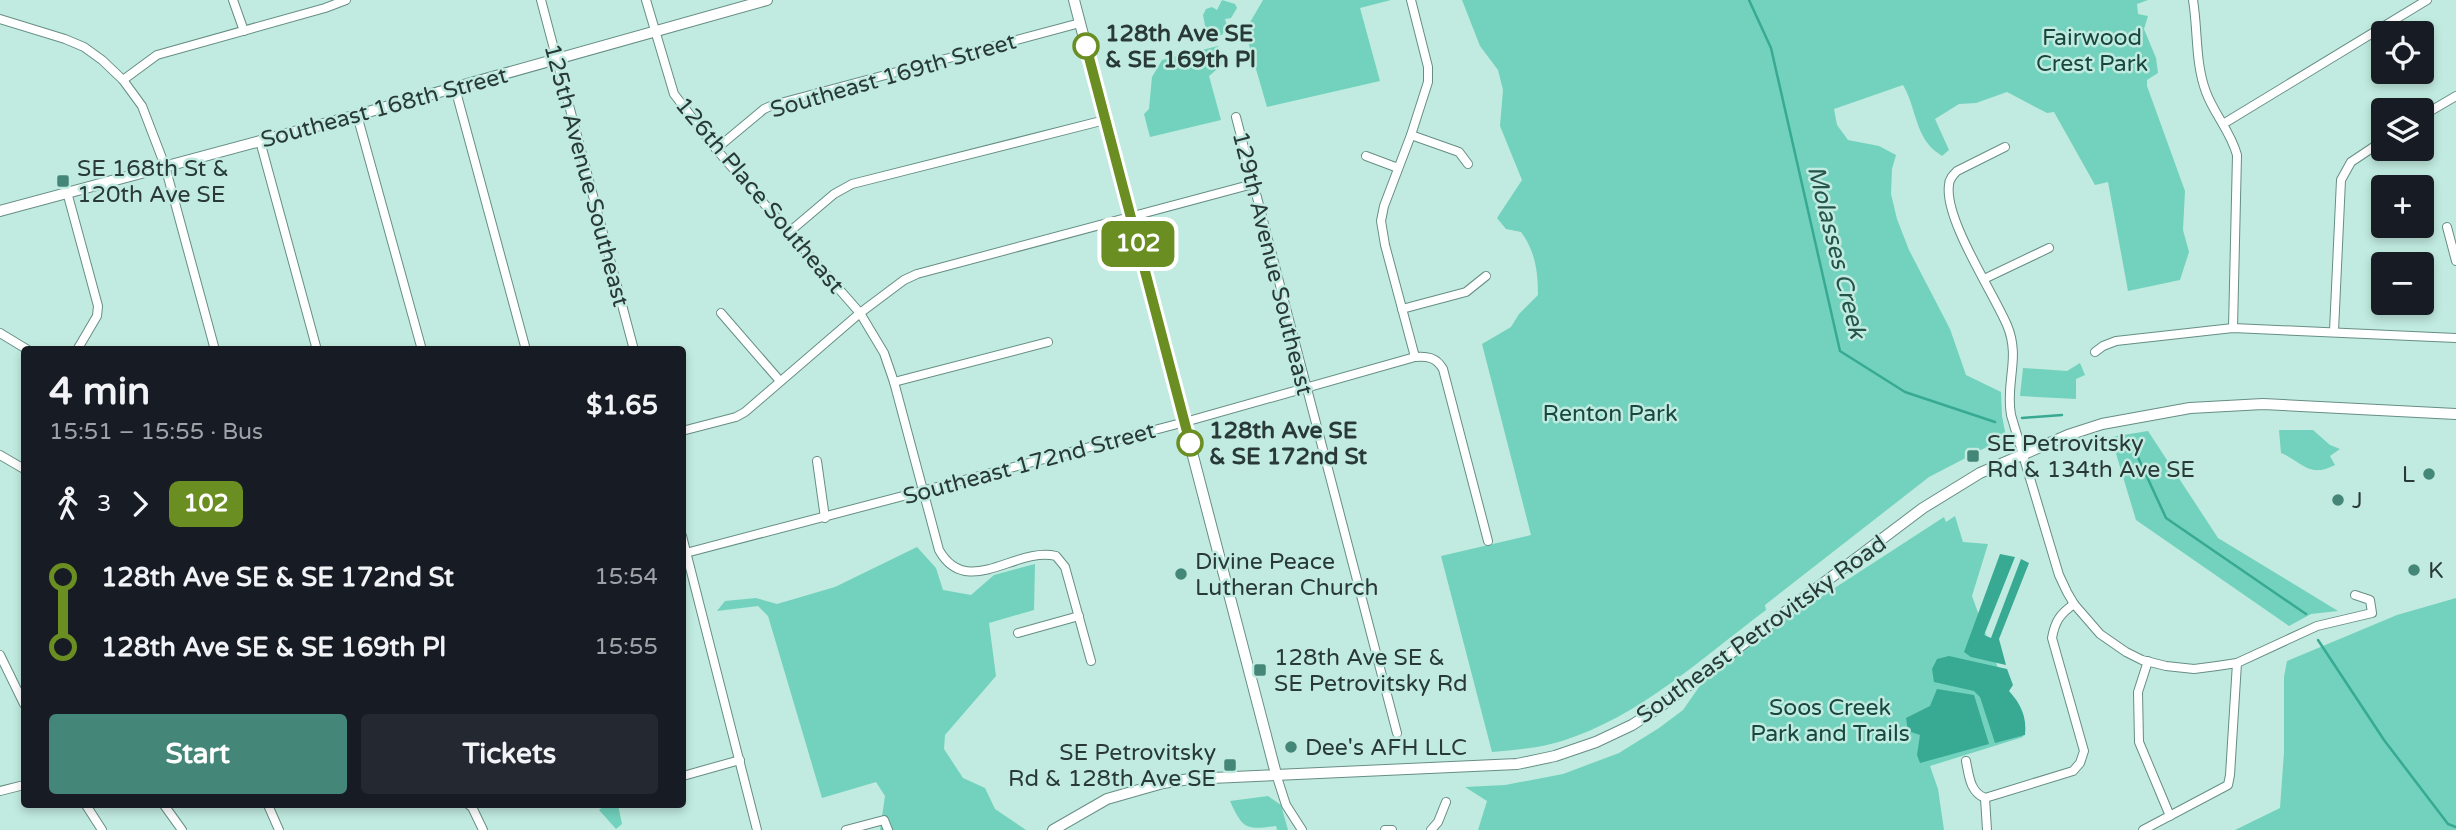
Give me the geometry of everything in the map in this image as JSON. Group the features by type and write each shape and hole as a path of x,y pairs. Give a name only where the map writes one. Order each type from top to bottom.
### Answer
{"street":[{"path":"233,0 244,31"},
{"path":"123,80 158,55 346,0"},
{"name":"125th Avenue Southeast","path":"541,0 633,346"},
{"name":"126th Place Southeast","path":"646,0 674,94 716,149 860,313 884,353 939,550 951,566 966,572 976,572 1041,554 1056,556 1065,567 1079,616"},
{"name":"Southeast 168th Street","path":"0,211 357,115 766,0"},
{"path":"1074,0 1276,774 1286,805 1301,830"},
{"path":"1411,0 1428,67 1428,82 1381,221 1415,357 1427,356 1439,363 1443,369 1488,541"},
{"path":"2193,0 2201,74 2206,93 2235,148 2238,162 2233,328"},
{"path":"2223,124 2427,0"},
{"path":"0,19 65,38 84,47 123,80 147,114 165,166 214,346"},
{"name":"Southeast 169th Street","path":"716,149 764,109 773,105 1080,23"},
{"path":"455,88 525,346"},
{"path":"2434,110 2456,96"},
{"path":"357,115 421,346"},
{"name":"129th Avenue Southeast","path":"1236,117 1397,733"},
{"path":"788,233 834,194 852,184 1105,120"},
{"path":"1411,135 1459,152 1468,164"},
{"path":"260,141 316,346"},
{"path":"2005,147 1957,171 1951,177 1949,194 1962,236 2007,324 2014,344 2013,374 2008,400 2059,575 2074,604 2100,634 2126,652 2148,661 2194,669 2236,663 2317,626 2372,613 2370,600 2355,595"},
{"path":"2333,331 2340,190 2345,170 2357,156 2371,148"},
{"path":"1366,156 1398,168"},
{"path":"686,430 736,417 745,412 860,313 904,280 917,274 1253,184"},
{"path":"67,192 98,306 97,316 79,346"},
{"path":"2447,227 2456,261"},
{"path":"1983,279 2049,248"},
{"path":"1402,309 1466,292 1486,276"},
{"path":"721,313 780,381"},
{"path":"2095,352 2116,341 2233,328 2456,338"},
{"path":"0,333 21,346"},
{"path":"894,383 1048,342"},
{"name":"Southeast 172nd Street","path":"686,553 1185,422 1415,357"},
{"name":"Southeast Petrovitsky Road","path":"1054,830 1107,799 1163,783 1219,776 1368,773 1517,764 1555,756 1596,742 1632,725 1657,709 1923,508 1980,473 2023,453 2102,424 2190,408 2263,404 2456,414"},
{"path":"0,455 21,467"},
{"path":"817,461 825,518"},
{"path":"686,557 757,830"},
{"path":"1966,761 1973,788 1985,798 2073,771 2080,763 2084,751 2052,638 2055,623 2061,613 2074,604"},
{"path":"1018,633 1079,616 1091,661"},
{"path":"0,655 21,698"},
{"path":"2148,661 2138,692 2139,742 2170,816"},
{"path":"2143,830 2228,785 2236,663"},
{"path":"686,775 740,760"},
{"path":"0,791 21,786"},
{"path":"1985,798 1987,830"},
{"path":"1431,830 1438,822 1446,802"},
{"path":"88,808 102,830"},
{"path":"166,808 182,830"},
{"path":"269,808 279,830"},
{"path":"472,808 483,830"},
{"path":"846,830 884,820 888,830"},
{"path":"1385,830 1392,830"}],"green space":[{"path":"1222,0 1235,4 1237,8 1231,18 1225,19 1227,26 1222,35 1217,36 1206,31 1203,15 1206,9 1212,7 1217,10"},
{"path":"1263,0 1391,0 1360,8 1380,81 1267,107 1245,31"},
{"path":"1462,0 2148,0 2137,4 2138,14 2148,16 2144,29 2156,58 2158,73 2147,80 2147,86 2185,191 2183,230 2189,252 2180,280 2128,291 2108,182 2095,185 2054,112 2047,113 2007,92 1976,103 1959,104 1935,119 1949,150 1942,156 1924,138 1903,85 1834,109 1837,125 1848,140 1879,146 1896,155 1892,169 1891,194 1909,250 1950,329 1966,375 2001,392 2006,437 1929,477 1765,605 1766,610 1644,702 1562,741 1492,752 1441,556 1531,535 1482,344 1511,327 1519,314 1538,295 1538,286 1535,262 1526,239 1521,232 1506,229 1497,218 1522,180 1500,126 1503,90 1498,70 1480,46"},
{"path":"1218,46 1223,64 1209,76 1221,120 1150,137 1144,114 1149,109 1152,77 1162,60"},
{"path":"2080,363 2085,375 2076,379 2076,399 2020,396 2023,368 2067,371"},
{"path":"2279,430 2313,430 2330,445 2340,449 2330,456 2335,465 2326,469 2312,469 2281,453"},
{"path":"2148,431 2218,538 2338,611 2311,614 2289,626 2136,520 2111,437"},
{"name":"Soos Creek Park and Trails","path":"1955,516 1963,542 1988,544 1972,596 2023,737 1930,766 1938,789 1944,830 1478,830 1487,801 1465,787 1505,785 1563,774 1619,753 1683,710 1713,667 1944,517 1946,522"},
{"path":"917,547 936,568 943,590 971,595 994,575 1035,564 1034,610 989,623 996,676 945,735 944,749 963,778 985,788 995,809 1026,830 880,830 885,796 876,782 822,798 768,616 758,606 717,611 725,601 756,598 777,604 835,587"},
{"path":"2456,598 2456,830 2235,830 2280,808 2284,752 2284,677 2287,661 2397,615"},
{"path":"1268,796 1281,805 1288,830 1277,830 1276,826 1246,826 1230,801"},
{"path":"619,808 622,824 616,829 599,810"}],"shaded area":[{"path":"2000,554 2015,557 1984,635 1991,638 2021,559 2029,563 1999,639 2006,665 1971,657 1964,652"},
{"path":"1949,656 2007,669 2013,685 2009,691 2022,711 2025,735 1995,743 1980,697 1974,691 1934,682 1932,669 1937,659"},
{"path":"1937,689 1974,695 1989,744 1920,763 1917,755 1920,735 1908,731 1906,718 1930,706"}],"waterway":[{"name":"Molasses Creek","path":"1749,0 1771,48 1840,351 1905,392 1995,422"},
{"name":"Molasses Creek","path":"2022,418 2062,415"},
{"name":"Molasses Creek","path":"2130,440 2166,518 2306,614"},
{"name":"Molasses Creek","path":"2318,640 2384,740 2448,824 2456,827"}],"bus line":[{"name":"102","path":"1086,46 1190,443"}],"place":[{"name":"128th Ave SE & SE 169th Pl","path":"1086,46"},
{"name":"SE 168th St & 120th Ave SE","path":"63,181"},
{"name":"128th Ave SE & SE 172nd St","path":"1190,443"},
{"name":"SE Petrovitsky Rd & 134th Ave SE","path":"1973,456"},
{"name":"L","path":"2429,474"},
{"name":"J","path":"2338,500"},
{"name":"K","path":"2414,570"},
{"name":"Divine Peace Lutheran Church","path":"1181,574"},
{"name":"128th Ave SE & SE Petrovitsky Rd","path":"1260,670"},
{"name":"Dee's AFH LLC","path":"1291,747"},
{"name":"SE Petrovitsky Rd & 128th Ave SE","path":"1230,765"}],"park label":[{"name":"Fairwood Crest Park","path":"2092,50"},
{"name":"Renton Park","path":"1610,413"}]}
